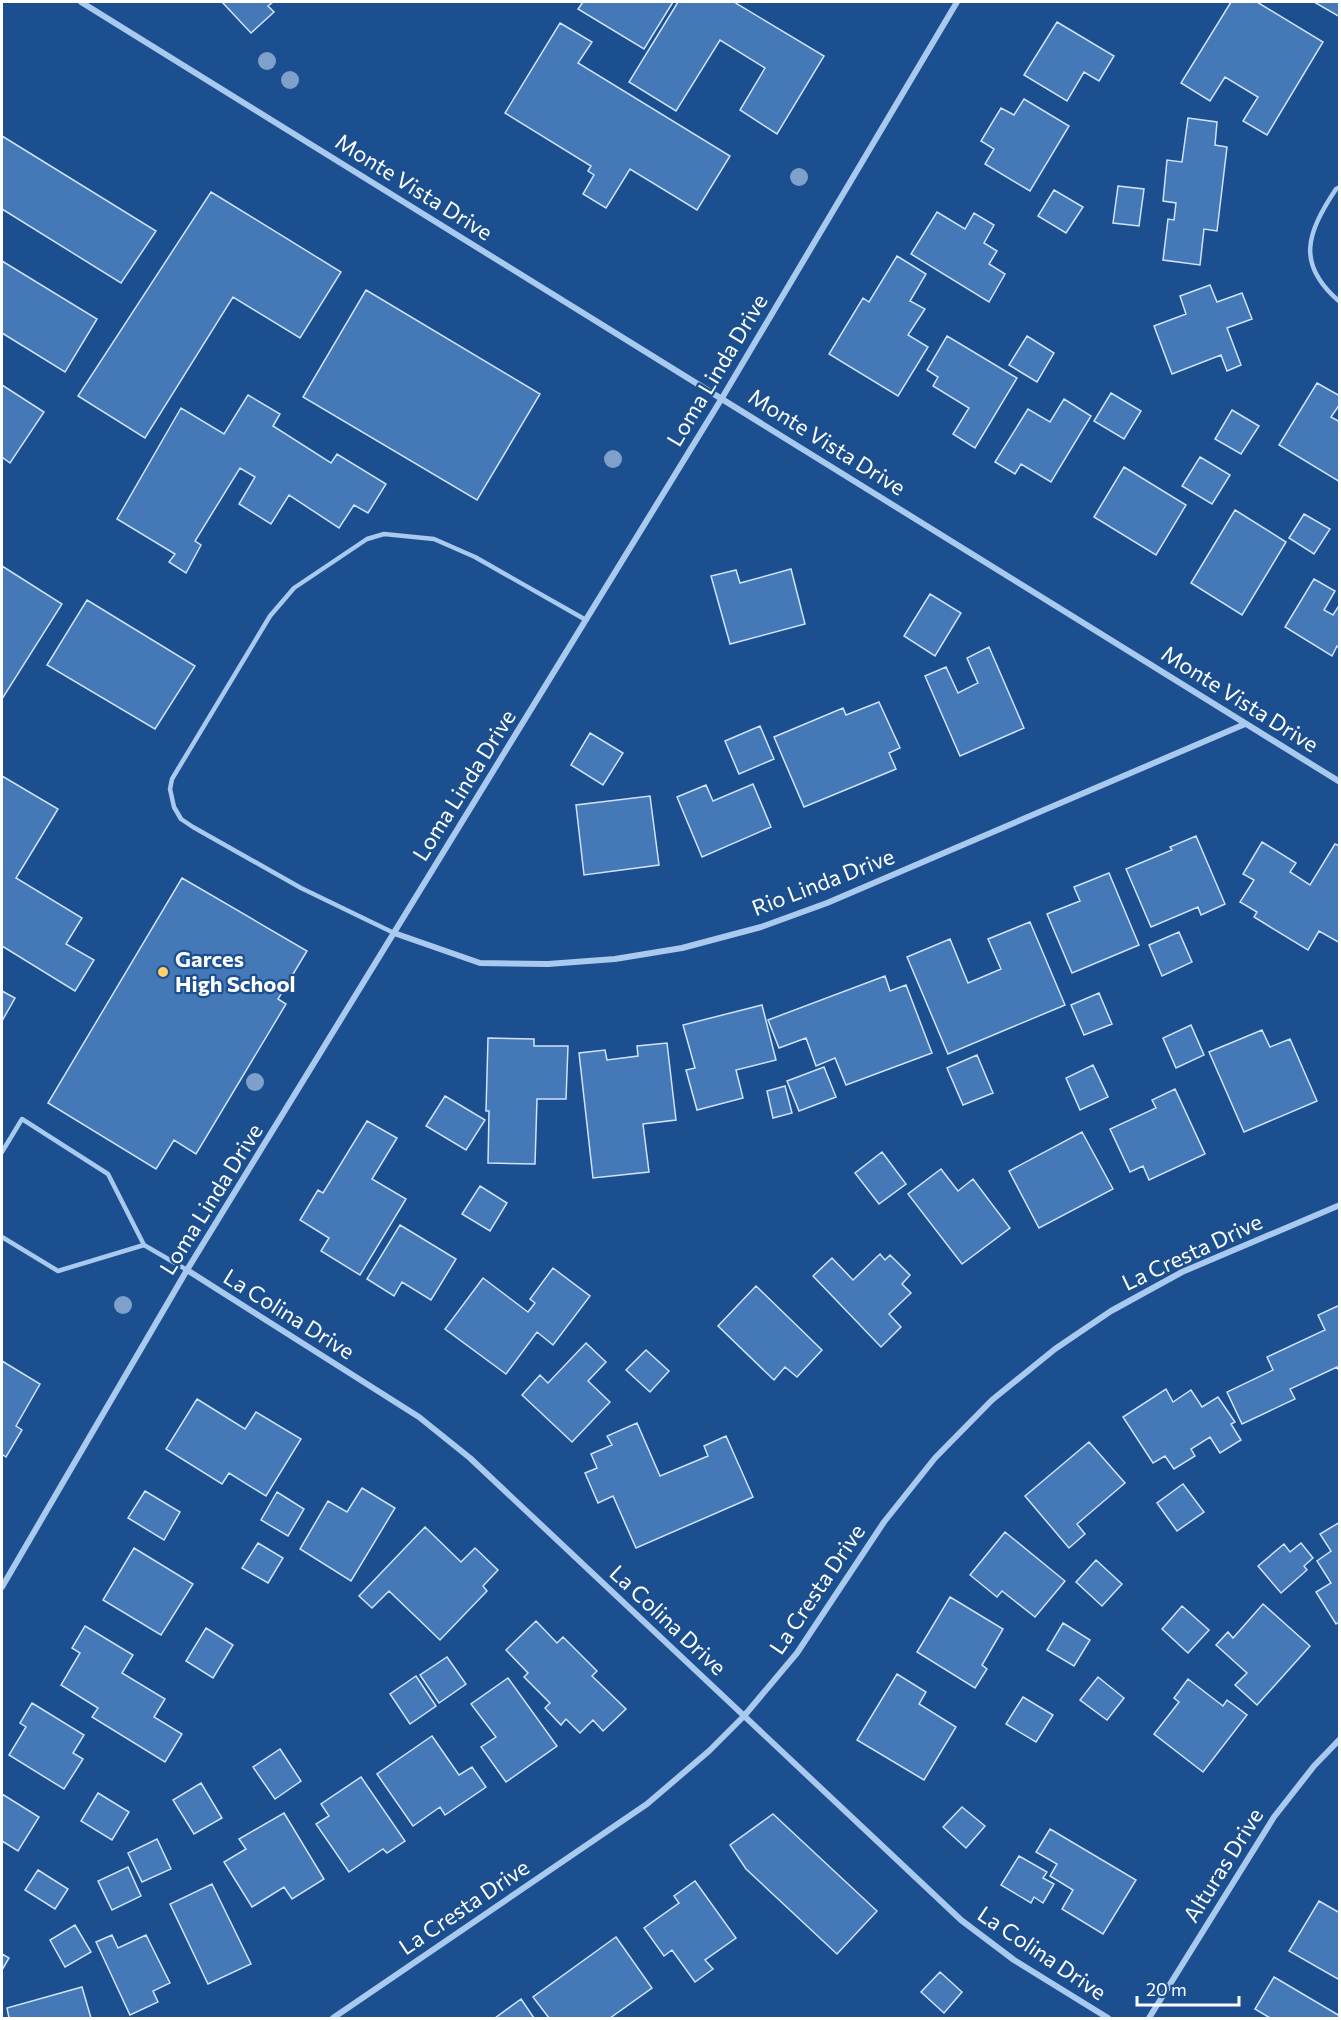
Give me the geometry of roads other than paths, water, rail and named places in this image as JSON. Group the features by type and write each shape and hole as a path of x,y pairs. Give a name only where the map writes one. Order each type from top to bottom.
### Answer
{"street":[{"name":"Monte Vista Drive","path":"81,2 1340,782"},
{"name":"Loma Linda Drive","path":"2,1587 187,1270 722,398 957,2"},
{"name":"Rio Linda Drive","path":"394,933 480,963 548,964 615,959 682,948 761,927 827,903 1245,724"},
{"name":"La Cresta Drive","path":"333,2019 646,1804 709,1751 744,1716 797,1653 884,1522 935,1458 992,1400 1055,1349 1111,1311 1182,1272 1340,1205"},
{"name":"La Colina Drive","path":"187,1270 419,1417 470,1458 962,1920 1014,1960 1108,2019"},
{"name":"Alturas Drive","path":"1149,2019 1274,1817 1314,1766 1340,1739"}],"lane":[{"path":"1340,186 1319,215 1310,241 1311,264 1323,288 1340,302"},
{"path":"394,933 301,888 203,834 181,819 174,807 170,789 172,779 270,616 294,588 367,539 384,534 434,539 475,557 586,620"},
{"path":"2,1152 22,1119 108,1174 144,1245 187,1270"},
{"path":"2,1237 58,1271 144,1245"}],"place":[{"name":"Garces High School","path":"163,972"}]}
